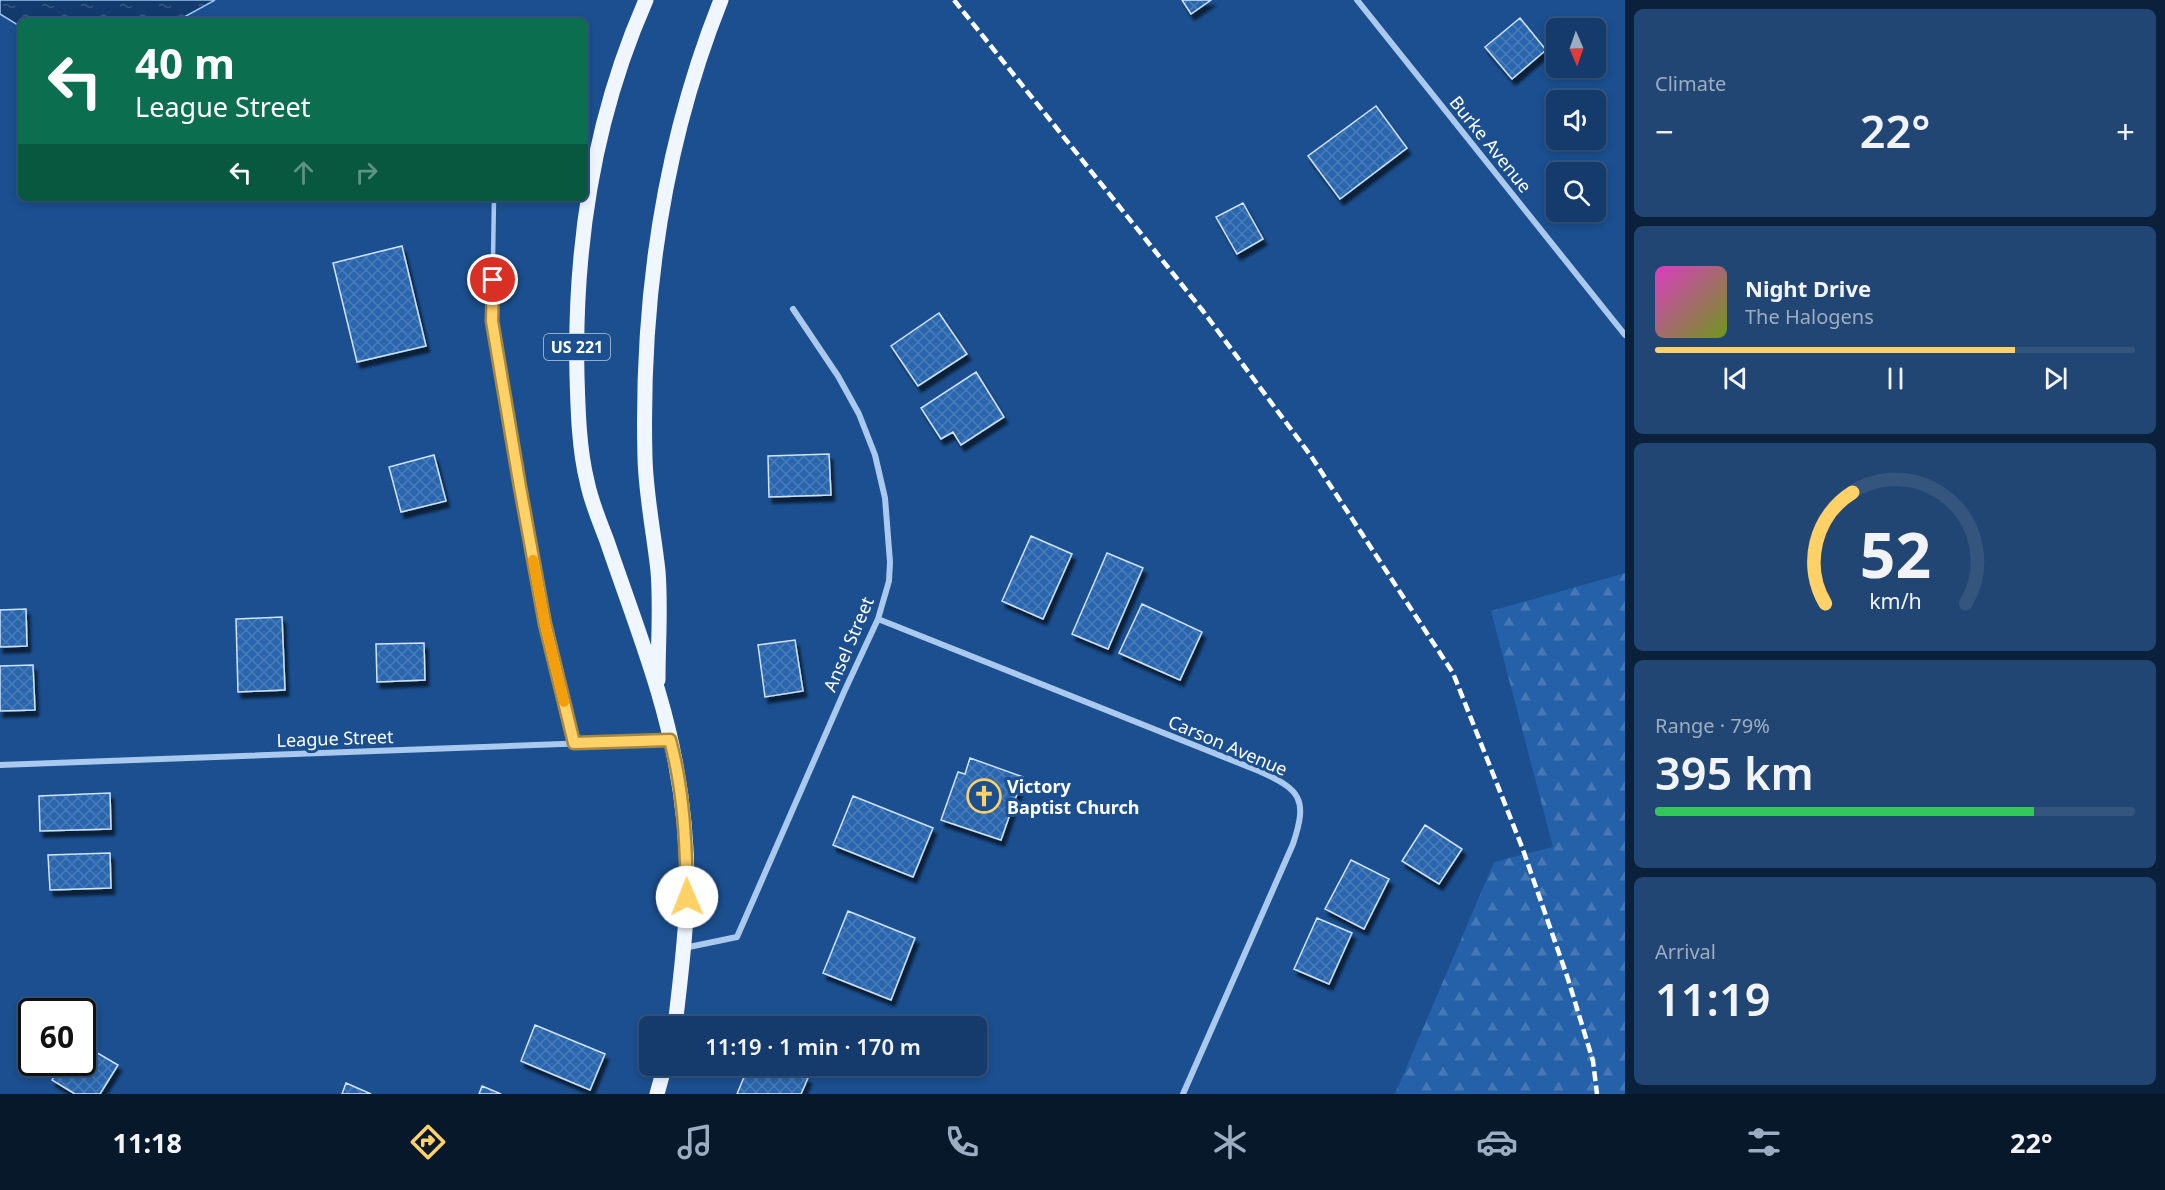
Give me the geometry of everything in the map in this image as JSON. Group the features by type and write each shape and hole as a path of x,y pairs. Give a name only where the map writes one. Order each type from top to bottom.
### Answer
{"main road":[{"name":"US 221","path":"588,201 608,108 636,22 646,0"},
{"name":"US 221","path":"658,692 658,573 645,461 644,410 644,374 655,253 670,160 697,67 721,0"},
{"name":"US 221","path":"588,201 580,255 576,336 578,407 587,481 658,692 677,766 686,838 687,897 676,1016"},
{"path":"657,1094 662,1076"}],"street":[{"name":"Burke Avenue","path":"1357,0 1625,335"},
{"name":"Ansel Street","path":"683,948 737,937 878,619 889,581 890,562 885,498 875,455 859,414 838,376 793,309"},
{"name":"Carson Avenue","path":"878,619 1259,771 1283,782 1299,799 1301,821 1293,844 1183,1094"},
{"name":"League Street","path":"0,765 670,740"}],"lane":[{"path":"494,201 492,321 543,613 574,743"}],"green space":[{"path":"1625,573 1625,1094 1395,1094 1494,862 1553,847 1491,611"}],"water":[{"path":"0,0 215,0 182,18 18,18 18,25 0,14"}],"building":[{"path":"1182,0 1211,0 1191,14"},
{"path":"1520,18 1546,50 1512,79 1485,47"},
{"path":"1376,106 1407,148 1340,199 1308,156"},
{"path":"1243,203 1263,239 1237,254 1216,217"},
{"path":"402,246 426,346 357,362 333,263"},
{"path":"939,313 967,354 918,386 891,346"},
{"path":"976,372 1004,417 961,445 953,432 941,439 921,408"},
{"path":"829,454 831,495 769,497 768,456"},
{"path":"434,455 446,501 401,512 389,467"},
{"path":"1031,536 1072,554 1043,619 1002,601"},
{"path":"1107,553 1143,568 1108,649 1072,634"},
{"path":"1142,604 1202,632 1180,680 1119,653"},
{"path":"26,609 27,646 0,647 0,610"},
{"path":"282,617 285,690 238,692 236,619"},
{"path":"795,640 803,691 765,697 758,645"},
{"path":"424,643 425,680 377,682 376,644"},
{"path":"33,665 35,710 0,711 0,666"},
{"path":"970,758 1023,777 1001,840 941,820 958,772 965,774"},
{"path":"110,793 111,829 40,831 39,796"},
{"path":"853,796 933,828 913,877 833,845"},
{"path":"1425,825 1462,849 1439,884 1402,861"},
{"path":"110,853 111,888 50,890 48,855"},
{"path":"1351,860 1389,879 1364,929 1325,909"},
{"path":"848,911 915,938 891,1000 823,973"},
{"path":"1317,918 1352,933 1329,984 1294,969"},
{"path":"535,1025 605,1054 590,1090 521,1061"},
{"path":"96,1052 118,1065 100,1094 75,1094 52,1080 54,1076 96,1076"},
{"path":"744,1076 803,1076 808,1078 801,1094 737,1094"},
{"path":"346,1083 371,1094 342,1094"},
{"path":"482,1086 501,1094 479,1094"}],"railway":[{"path":"954,0 1203,311 1311,456 1453,673 1522,847 1568,979 1593,1061 1597,1094"}],"slow traffic":[{"path":"533,560 545,624 564,702"}],"place":[{"name":"Victory Baptist Church","path":"984,796"}],"route":[{"path":"493,280 492,321 520,487 545,624 574,743 670,740 677,766 686,838 687,897"}]}
